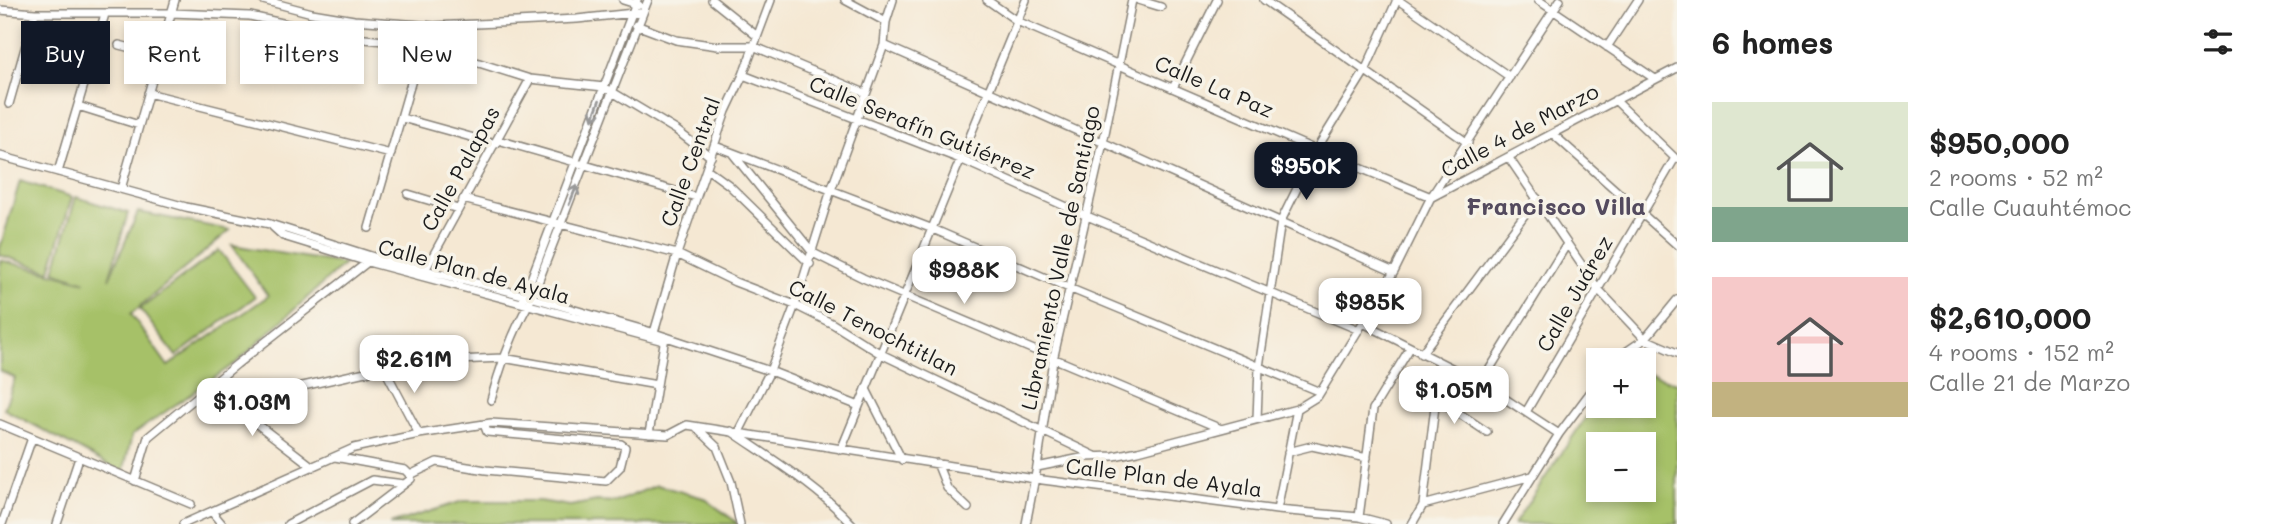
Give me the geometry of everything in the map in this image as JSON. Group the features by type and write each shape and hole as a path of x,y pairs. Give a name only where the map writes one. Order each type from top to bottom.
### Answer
{"street":[{"path":"169,21 175,0"},
{"path":"263,0 312,13 354,20 434,26 577,19 635,5"},
{"path":"491,400 503,358 562,224 645,6 623,0"},
{"path":"712,0 757,36"},
{"name":"Calle Central","path":"654,336 696,197 726,111 743,75 771,0"},
{"path":"845,0 886,22"},
{"path":"852,524 803,481 735,431 770,371 795,305 831,190 884,44 886,22 893,0"},
{"name":"Calle La Paz","path":"987,0 1017,21 1431,197"},
{"path":"841,450 1026,0"},
{"name":"Libramiento Valle de Santiago","path":"1026,524 1053,360 1087,216 1132,0"},
{"path":"1138,0 1161,8"},
{"path":"1173,88 1217,0"},
{"path":"1264,0 1468,143"},
{"path":"1257,419 1259,367 1281,221 1316,150 1365,71 1397,0 1510,77"},
{"path":"1538,0 1655,79"},
{"path":"1431,197 1560,0"},
{"path":"1607,47 1638,0"},
{"path":"526,302 552,222 635,5"},
{"path":"0,10 104,14 172,11 250,16 346,37 378,40"},
{"path":"9,104 35,13"},
{"path":"58,172 104,14"},
{"path":"629,22 676,40 718,46 753,46 865,93"},
{"path":"884,44 1394,272"},
{"path":"119,45 124,46"},
{"path":"477,62 530,79 604,87 676,130 712,157"},
{"name":"Calle 4 de Marzo","path":"1037,467 1086,457 1126,454 1297,409 1320,392 1394,272 1431,197 1676,70"},
{"name":"Calle Serafín Gutiérrez","path":"743,75 960,159 1269,293 1361,326 1481,383 1559,434"},
{"name":"Calle Palapas","path":"423,273 530,79"},
{"path":"121,189 151,84"},
{"path":"369,228 411,84"},
{"path":"148,93 391,154"},
{"path":"1615,100 1676,159"},
{"path":"78,106 139,125"},
{"path":"402,118 576,162 696,197"},
{"path":"1553,134 1677,245"},
{"path":"715,146 933,229 1320,392"},
{"path":"731,152 813,253 903,296 1220,428"},
{"name":"Calle Plan de Ayala","path":"0,156 186,207 270,224 371,260 674,340 770,371 859,406"},
{"path":"1509,158 1598,289 1645,339 1677,353"},
{"name":"Calle Juárez","path":"1526,412 1676,159"},
{"path":"707,169 729,185 810,264"},
{"path":"408,194 457,209"},
{"name":"Calle Tenochtitlan","path":"463,198 677,254 735,282 795,305 833,324 881,354 1099,457"},
{"path":"1421,354 1537,198"},
{"path":"1481,383 1567,244"},
{"path":"135,481 148,437 371,260"},
{"path":"1632,348 1645,339 1677,300"},
{"path":"649,434 665,339"},
{"path":"1359,517 1373,409 1410,348"},
{"path":"236,409 294,388 411,362 503,358 657,385"},
{"path":"384,368 419,434"},
{"path":"1412,524 1423,505 1436,398 1452,369"},
{"path":"209,387 313,467"},
{"path":"866,389 902,460"},
{"path":"1436,398 1487,432"},
{"path":"1503,524 1559,434 1586,398"},
{"path":"1277,510 1297,409"},
{"path":"0,424 191,503"},
{"path":"410,475 437,461 486,470 606,481 620,467 625,447 621,444 487,432 484,424"},
{"path":"183,524 354,448 484,424 668,435 687,425 696,426 717,446 731,482 740,524"},
{"name":"Calle Plan de Ayala","path":"696,426 1035,479 1277,510 1359,517 1386,524"},
{"path":"4,524 34,439"},
{"path":"1288,452 1312,446 1367,458"},
{"path":"335,457 405,470 410,475"},
{"path":"57,524 79,458"},
{"path":"937,463 947,488 968,508"},
{"path":"352,524 411,479 410,475"},
{"path":"1423,505 1533,476"},
{"path":"289,524 372,480 404,484"},
{"path":"212,512 222,524"}],"green space":[{"path":"20,181 72,197 50,271 0,255"},
{"path":"76,197 128,213 109,279 138,212 230,230 131,314 168,366 268,296 232,245 344,264 237,362 132,435 123,473 4,409 15,378 0,371 0,260 86,282 54,271"},
{"path":"219,250 255,297 176,356 140,309"},
{"path":"1656,376 1677,383 1677,524 1514,524 1586,417 1656,418"},
{"path":"657,485 704,498 739,524 390,524 463,501 540,501 570,506 597,501 616,502"}],"district":[{"name":"Francisco Villa","path":"1556,207"}]}
